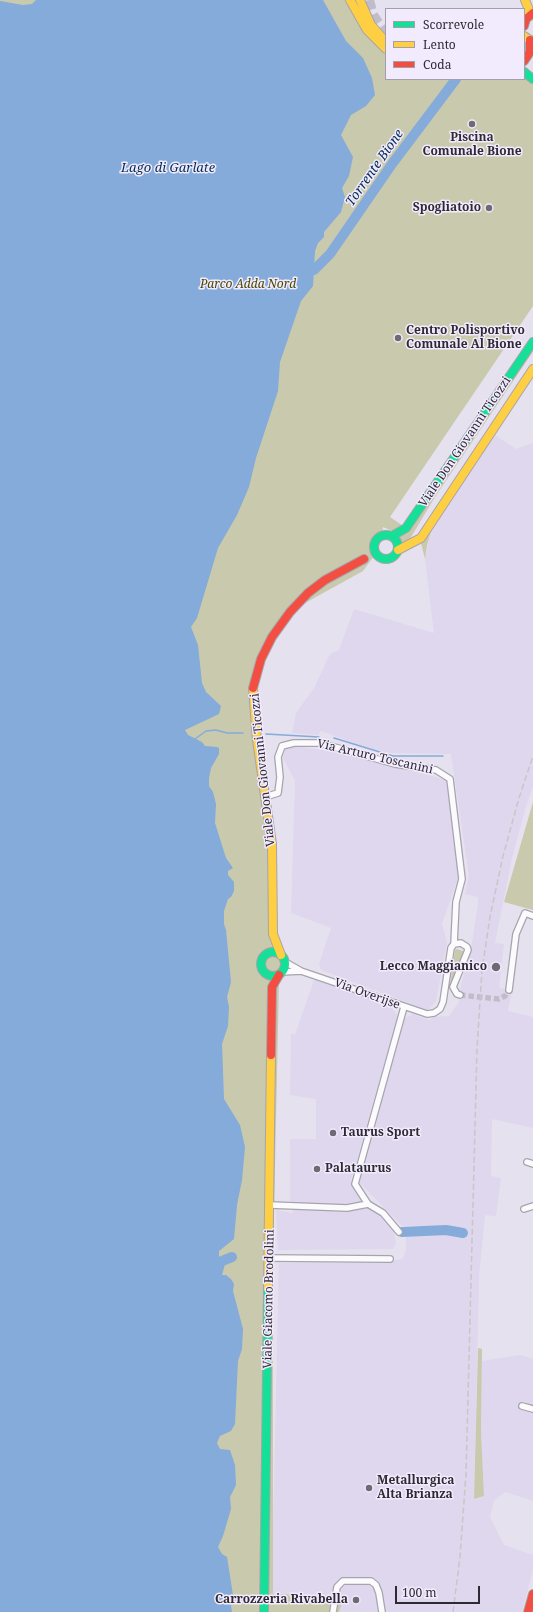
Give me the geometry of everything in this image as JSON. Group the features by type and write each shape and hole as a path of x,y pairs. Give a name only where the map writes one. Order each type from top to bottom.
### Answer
{"main road":[{"path":"350,0 367,30 376,41 385,48"},
{"path":"360,0 374,30 385,41"},
{"path":"525,0 529,6 531,15 525,25"},
{"path":"525,31 530,43 525,58"},
{"path":"525,73 533,79"},
{"name":"Viale Don Giovanni Ticozzi","path":"392,536 406,528 533,342"},
{"name":"Viale Don Giovanni Ticozzi","path":"398,550 421,538 533,369"},
{"path":"380,536 392,536 398,542 398,550 392,558 381,558 374,550 375,542 380,536"},
{"name":"Viale Don Giovanni Ticozzi","path":"364,559 375,542"},
{"name":"Viale Don Giovanni Ticozzi","path":"283,958 273,934 272,844 257,740 253,689 261,659 272,637 290,612 308,593 325,580 364,559 381,558"},
{"name":"Viale Don Giovanni Ticozzi","path":"265,954 273,934"},
{"path":"264,974 272,977 281,974 285,966 283,958 273,952 265,954 260,962 260,966 264,974 272,987"},
{"name":"Viale Giacomo Brodolini","path":"264,1612 270,1258 272,987 281,974"},
{"path":"528,1612 533,1594"}],"street":[{"name":"Via Arturo Toscanini","path":"265,796 278,793 280,777 278,757 282,746 294,743 320,743 395,764 436,770 450,779 462,879 456,902 454,944"},
{"path":"509,990 516,934 521,919 525,913 533,916"},
{"path":"454,944 464,944 468,950 453,987 457,994 460,995"},
{"name":"Via Overijse","path":"283,958 301,971 427,1014 434,1013 440,1009 443,1002 451,948 454,944"},
{"name":"Via Overijse","path":"281,974 301,971"},
{"path":"398,1232 382,1213 368,1204 355,1184 404,1007"},
{"path":"270,1205 347,1208 368,1204"},
{"path":"524,1209 533,1206"},
{"path":"270,1258 390,1259"},
{"path":"522,1406 533,1409"},
{"path":"333,1611 336,1586 339,1583 342,1581 370,1581 376,1584 380,1593 382,1612"}],"shaded area":[{"path":"495,435 516,449 533,443 533,786 512,858 495,943 504,944 499,988 512,990 508,1011 533,1017 533,1128 492,1119 491,1176 501,1178 496,1216 485,1215 479,1278 474,1499 484,1496 481,1432 482,1361 520,1355 533,1359 533,1501 505,1492 494,1501 490,1517 504,1545 533,1555 533,1570 522,1612 271,1612 279,1263 374,1263 403,1259 406,1249 406,1233 444,1230 459,1233 459,1229 446,1226 402,1226 359,1182 404,1019 413,1014 429,1020 434,1017 449,1016 459,1002 460,989 471,949 478,903 478,897 465,894 469,876 451,754 390,753 360,745 321,731 318,735 292,733 296,713 314,688 330,654 339,650 354,609 434,633 425,559 432,527"},
{"path":"293,746 352,754 446,780 460,872 442,924 447,942 436,1001 427,1010 321,970 319,964 331,928 291,913 295,780 283,758 285,749"},
{"path":"314,980 389,1004 398,1016 351,1180 393,1229 396,1243 393,1249 278,1250 276,1210 293,1213 290,1201 290,1139 316,1139 316,1099 290,1095 291,1033 295,1035"}],"green space":[{"name":"Lago di Garlate","path":"0,0 362,0 378,31 385,37 385,80 525,80 525,66 533,74 533,306 390,517 403,526 392,531 383,527 382,537 376,553 363,571 296,608 265,656 257,681 263,768 275,832 277,943 287,955 279,982 273,1260 273,1594 344,1596 339,1612 0,1612"},
{"path":"533,346 532,353 435,497 408,542 403,545 399,536"},
{"path":"432,527 427,546 425,559 421,543"},
{"path":"533,802 533,910 504,902"},
{"path":"457,949 463,951 464,954 450,984 455,950"},
{"path":"478,1348 482,1349 481,1432 484,1496 474,1499"}],"water":[{"name":"Lago di Garlate","path":"36,0 323,0 346,41 363,58 372,78 375,95 366,106 351,115 341,135 353,157 349,176 342,188 345,197 341,212 324,232 324,237 318,243 315,251 313,286 301,301 280,362 278,391 256,458 249,487 237,515 218,548 197,618 191,627 198,645 202,683 206,692 221,706 219,714 185,730 188,735 202,742 205,746 219,748 219,754 211,768 209,786 213,792 216,804 215,823 226,858 233,868 228,871 228,875 234,882 234,891 228,899 224,911 224,924 226,930 231,982 227,997 229,1007 228,1026 222,1044 224,1099 240,1125 245,1147 234,1239 219,1251 219,1258 225,1264 222,1275 226,1275 234,1284 233,1291 243,1329 242,1349 238,1361 235,1424 231,1431 220,1436 217,1443 220,1449 230,1450 235,1465 236,1485 230,1497 231,1509 218,1547 222,1554 227,1557 233,1595 231,1606 232,1612 0,1612 0,1 23,5 32,4"}],"waterway":[{"name":"Torrente Bione","path":"314,270 330,254 392,164 455,80"},
{"path":"195,739 206,731 216,730 227,733 243,733"},
{"path":"266,734 319,737"},
{"path":"334,738 393,756 443,756"},
{"path":"402,1232 446,1230 463,1233"},
{"path":"222,1261 232,1257"}],"tunnel":[{"path":"369,0 373,15 385,33"},
{"path":"460,995 499,999 505,996 509,990"}],"railway":[{"path":"453,1612 460,1557 466,1474 477,1049 482,970 490,917 503,856 519,798 533,756"}],"traffic: fast":[{"path":"525,73 533,79"},
{"path":"392,536 406,528 533,342"},
{"path":"386,535 395,538 398,547 395,556 386,559 377,556 374,547 377,538 386,535"},
{"path":"273,952 282,955 285,964 282,973 273,976 264,973 261,964 264,955 273,952"},
{"path":"264,1612 268,1288"}],"traffic: slow":[{"path":"350,0 367,30 385,48"},
{"path":"360,0 371,25 385,41"},
{"path":"525,0 529,10 528,16"},
{"path":"525,37 530,40"},
{"path":"398,550 421,538 533,369"},
{"path":"253,688 257,740 272,844 273,934 281,955"},
{"path":"268,1288 271,1055"}],"traffic: jam":[{"path":"525,22 526,19 533,13"},
{"path":"530,40 530,52 533,48"},
{"path":"525,60 530,52"},
{"path":"253,688 261,659 272,637 290,612 308,593 325,580 364,559"},
{"path":"271,1055 272,987 279,975"},
{"path":"528,1612 533,1594"}],"place":[{"name":"Piscina Comunale Bione","path":"472,124"},
{"name":"Spogliatoio","path":"489,208"},
{"name":"Centro Polisportivo Comunale Al Bione","path":"398,338"},
{"name":"Lecco Maggianico","path":"496,967"},
{"name":"Taurus Sport","path":"333,1133"},
{"name":"Palataurus","path":"317,1169"},
{"name":"Metallurgica Alta Brianza","path":"369,1488"},
{"name":"Carrozzeria Rivabella","path":"356,1600"}],"park label":[{"name":"Parco Adda Nord","path":"248,285"}]}
